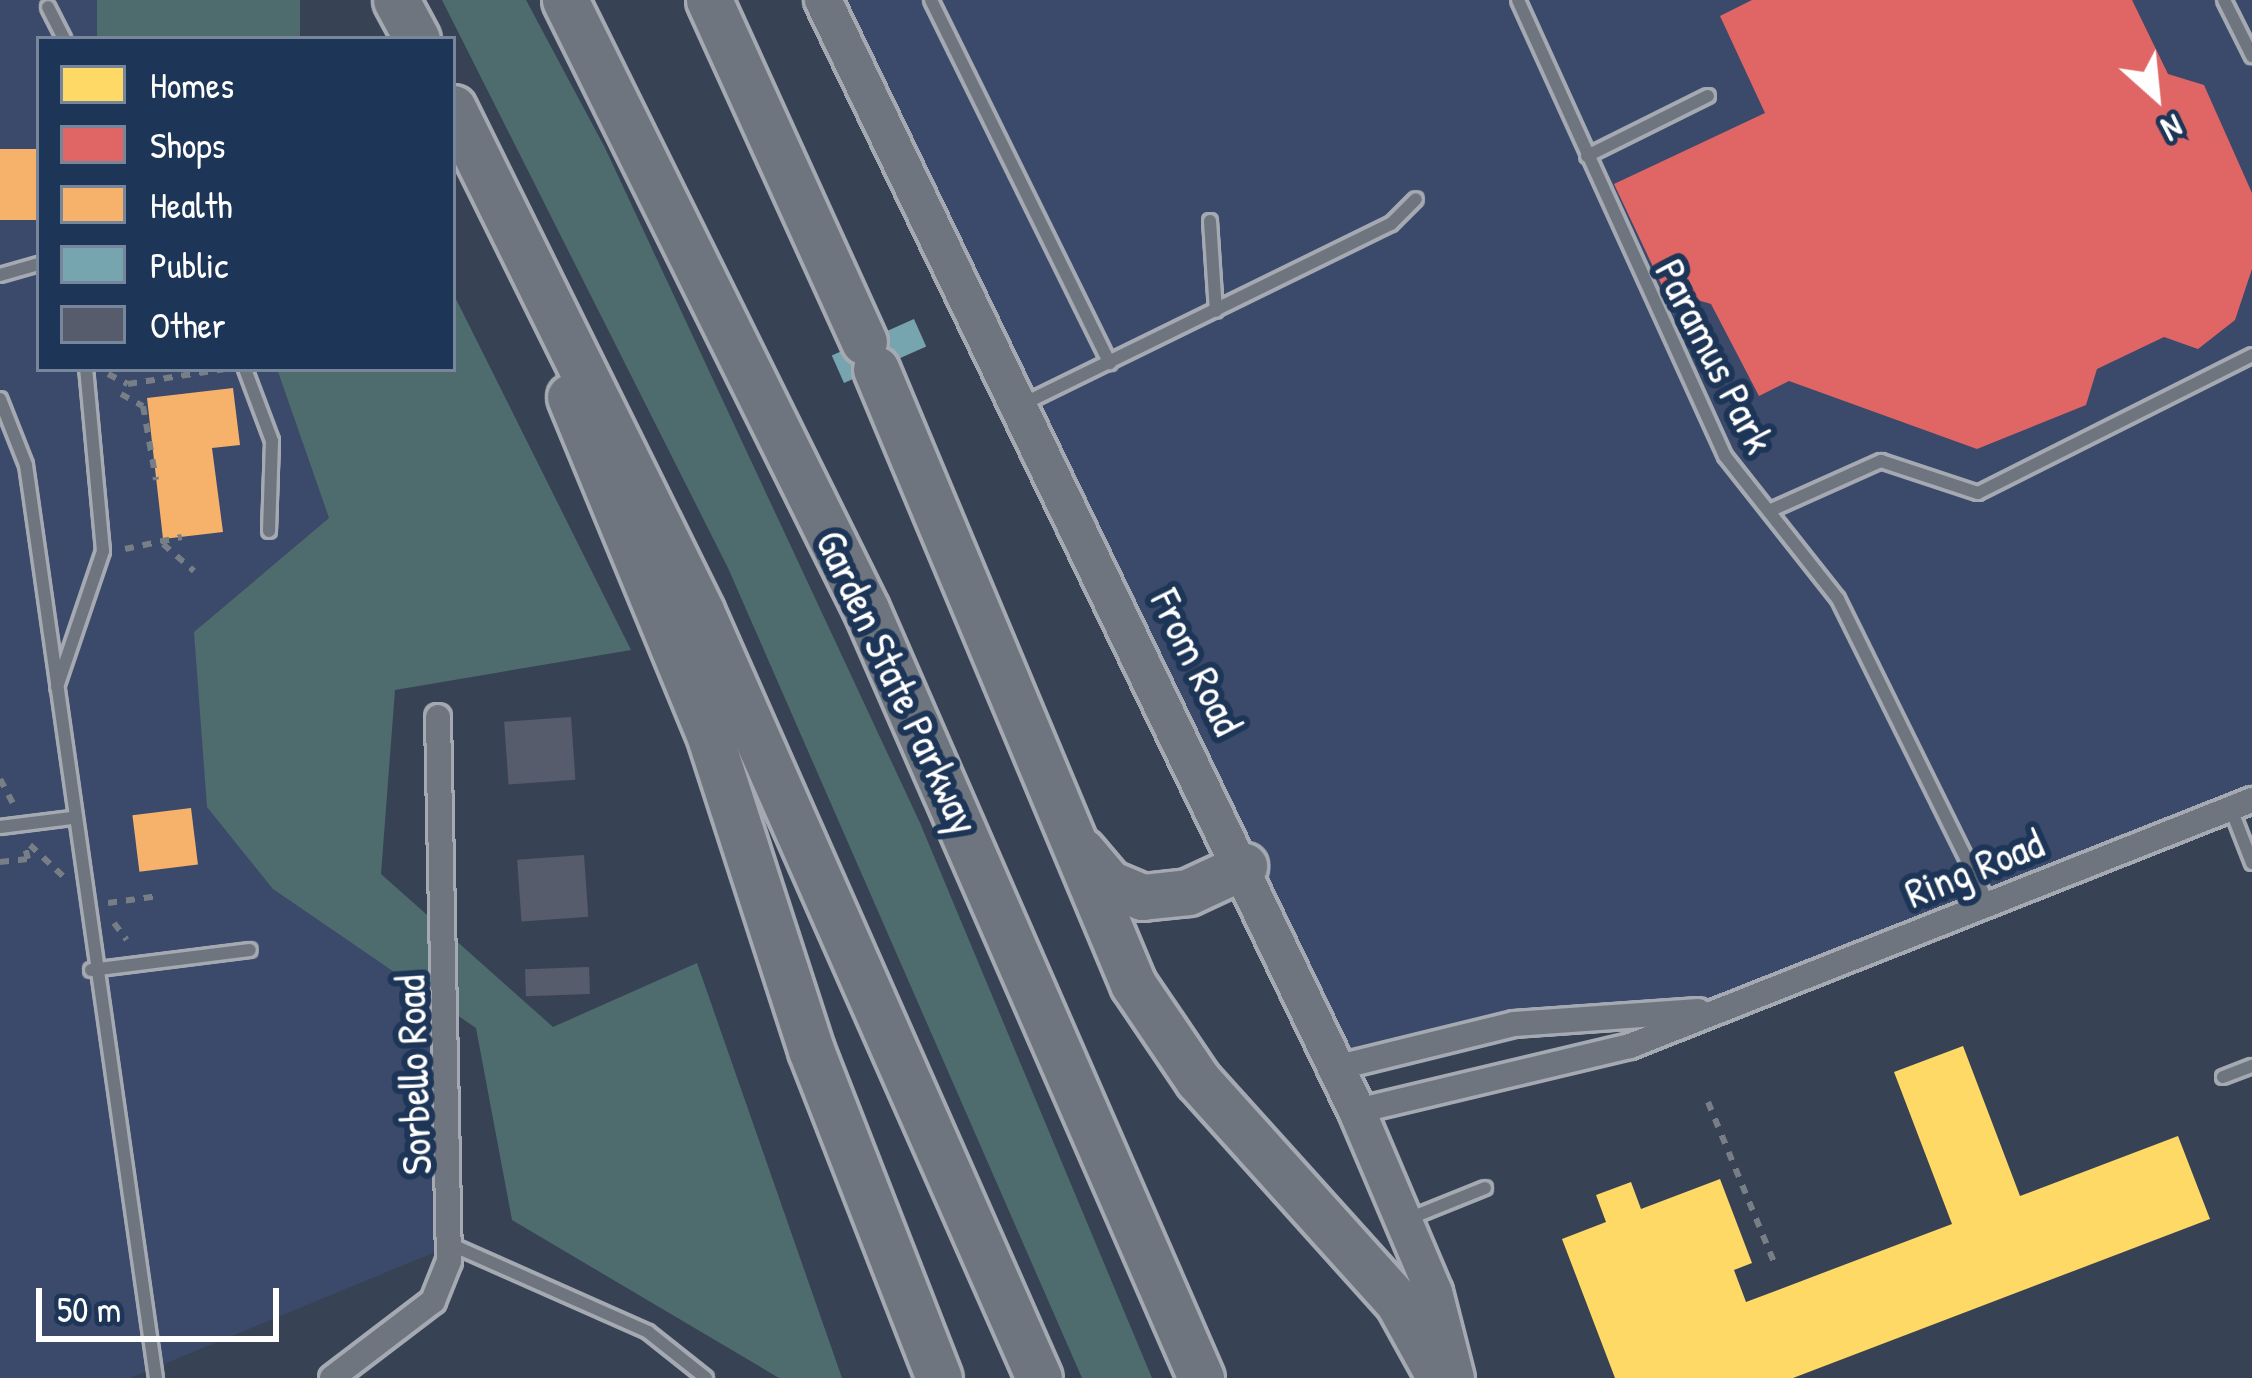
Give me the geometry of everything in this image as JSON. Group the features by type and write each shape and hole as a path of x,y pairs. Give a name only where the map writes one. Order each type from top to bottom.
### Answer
{"highway":[{"path":"396,0 415,36"},
{"name":"Garden State Parkway","path":"566,0 866,609 1202,1378"},
{"path":"709,0 870,355 1077,844 1113,945 1174,1049 1381,1280 1439,1378"},
{"path":"461,123 686,672 811,1050 939,1378"},
{"path":"461,123 821,873 1039,1378"},
{"path":"1077,844 1109,883 1142,897 1244,866"}],"street":[{"name":"From Road","path":"823,0 1244,866 1357,1111 1405,1220 1456,1378"},
{"name":"Sorbello Road","path":"332,1378 433,1301 452,1245 438,716"},
{"name":"Ring Road","path":"1357,1111 1630,1046 2241,804"},
{"path":"1335,1068 1514,1024 1725,1009"}],"lane":[{"path":"931,0 1110,363"},
{"name":"Paramus Park","path":"1518,0 1725,456 1769,511 1881,461 1978,494 2252,355"},
{"path":"2224,0 2252,56"},
{"path":"48,7 62,36"},
{"path":"1587,156 1708,96"},
{"path":"1022,405 1391,224 1416,199"},
{"path":"1210,221 1216,311"},
{"path":"0,275 36,265"},
{"path":"55,694 103,551 86,372"},
{"path":"246,372 272,441 269,531"},
{"path":"0,399 26,465 70,818 156,1378"},
{"path":"1769,511 1860,638 1989,904"},
{"path":"2241,804 2252,863"},
{"path":"0,827 70,818"},
{"path":"92,970 250,950"},
{"path":"2223,1077 2252,1066"},
{"path":"1405,1220 1485,1188"},
{"path":"452,1245 648,1332 706,1378"}],"path":[{"path":"157,480 142,406 121,394 137,383 206,372"},
{"path":"108,374 137,383"},
{"path":"116,551 182,537"},
{"path":"163,544 194,571"},
{"path":"1708,1102 1776,1267"}],"shaded area":[{"path":"0,0 97,0 100,36 36,36 36,372 278,372 329,518 194,632 450,1008 452,1245 130,1378 0,1378"},
{"path":"823,0 2252,0 2252,800 1725,1009 1533,1021 1335,1068"}],"green space":[{"path":"97,0 300,0 300,36 97,36"},
{"path":"442,0 526,0 605,148 920,823 1152,1378 1082,1378 728,568"},
{"path":"456,299 631,650 395,690 381,874 553,1027 697,963 842,1378 779,1378 512,1220 476,1028 273,889 207,807 194,632 329,518 278,372 456,372"}],"building: Homes":[{"path":"1963,1046 2020,1196 2178,1136 2210,1219 1793,1378 1615,1378 1562,1239 1606,1222 1596,1195 1631,1182 1641,1209 1720,1179 1752,1263 1734,1270 1746,1302 1952,1224 1894,1072"}],"building: Shops":[{"path":"1752,0 2132,0 2168,74 2204,85 2252,193 2252,269 2235,320 2198,349 2164,337 2097,369 2086,405 1977,449 1789,381 1759,396 1711,304 1664,290 1614,184 1765,113 1720,16"}],"building: Health":[{"path":"0,149 36,149 36,220 0,220"},
{"path":"233,388 240,445 212,448 223,532 163,539 147,398"},
{"path":"191,808 198,865 139,872 132,815"}],"building: Public":[{"path":"914,319 926,346 844,383 832,356"}],"building: Other":[{"path":"571,717 575,780 509,785 504,722"},
{"path":"584,855 588,917 521,922 517,860"},
{"path":"589,967 590,994 526,996 525,969"}]}
